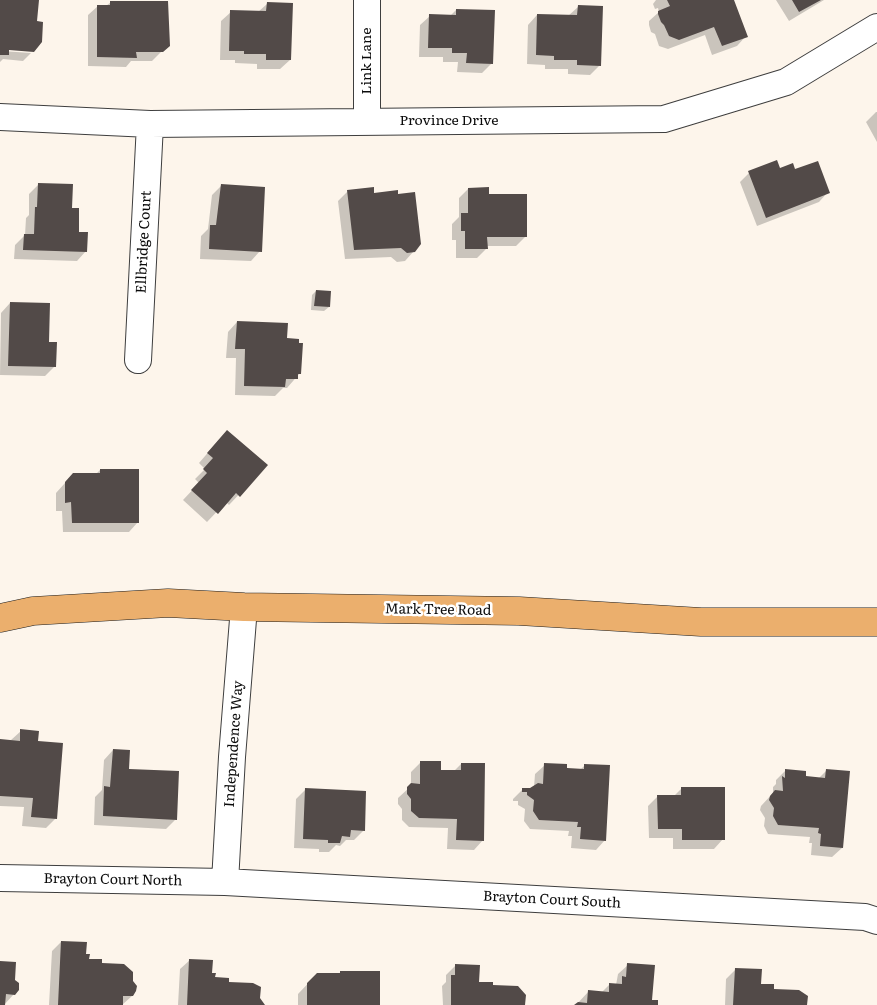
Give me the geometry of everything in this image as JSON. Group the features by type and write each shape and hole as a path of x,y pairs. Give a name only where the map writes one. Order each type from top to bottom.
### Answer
{"main road":[{"name":"Mark Tree Road","path":"0,618 33,611 168,603 244,607 519,612 701,622 877,622"}],"street":[{"name":"Link Lane","path":"367,0 367,121"},
{"name":"Province Drive","path":"0,117 150,124 664,120 786,82 877,27"},
{"name":"Ellbridge Court","path":"138,360 150,124"},
{"name":"Independence Way","path":"226,882 232,757 244,607"},
{"name":"Brayton Court North","path":"0,878 226,882"},
{"name":"Brayton Court South","path":"226,882 865,917 877,921"}],"building":[{"path":"0,0 39,0 37,21 43,22 42,42 34,52 9,50 9,55 0,55"},
{"path":"667,0 734,0 748,37 722,46 714,27 679,40 669,36 658,14 658,11 670,6"},
{"path":"792,0 821,0 799,12"},
{"path":"110,1 168,1 170,46 163,52 136,52 137,58 97,57 97,5 110,5"},
{"path":"267,2 293,3 291,60 266,60 266,54 244,54 244,51 229,51 230,10 266,11"},
{"path":"578,5 603,6 601,66 577,65 577,60 554,60 554,56 536,55 537,14 577,15"},
{"path":"456,9 495,10 493,64 466,63 467,53 452,53 452,48 428,48 429,14 456,15"},
{"path":"777,160 780,168 793,163 795,169 818,161 830,193 766,218 748,171"},
{"path":"38,183 73,184 72,208 79,208 79,232 88,232 87,252 23,250 24,234 34,234"},
{"path":"221,184 265,187 262,252 209,249 210,225 216,225"},
{"path":"374,187 374,193 398,190 398,194 415,192 421,244 415,252 407,253 401,248 354,250 347,190"},
{"path":"489,187 489,194 527,194 527,237 487,237 488,249 465,249 465,231 461,231 461,213 468,213 468,188"},
{"path":"316,290 331,291 330,307 314,306"},
{"path":"10,302 50,303 49,342 57,342 56,367 8,366"},
{"path":"237,321 288,323 287,338 299,339 299,343 303,343 301,374 298,374 298,379 286,379 285,387 244,386 245,349 235,349"},
{"path":"227,430 268,465 240,497 236,493 218,514 191,490 207,473 203,469 213,458 207,453"},
{"path":"100,469 139,469 139,523 72,523 71,502 65,503 65,482 73,473 100,473"},
{"path":"20,729 39,731 38,741 63,743 57,819 31,817 33,798 0,796 0,739 20,741"},
{"path":"113,749 130,750 129,769 179,771 177,820 103,816 104,786 110,787"},
{"path":"420,761 441,761 441,770 461,770 461,763 485,763 484,841 456,840 457,819 419,818 411,811 411,799 407,794 407,787 411,783 420,784"},
{"path":"544,763 567,764 567,768 584,769 584,764 610,765 606,841 580,839 581,827 577,827 578,822 539,820 533,811 534,800 527,795 527,792 522,792 522,788 530,788 538,783 543,784"},
{"path":"785,769 806,771 806,776 825,778 826,769 850,771 843,848 820,846 821,834 818,833 819,828 778,825 773,816 774,808 769,800 775,790 783,791 782,776 785,778"},
{"path":"681,787 725,787 725,840 682,840 682,829 658,829 657,795 681,795"},
{"path":"305,788 366,791 365,831 351,830 350,837 342,836 340,843 328,843 328,840 303,839"},
{"path":"61,941 87,942 86,954 90,954 89,959 102,959 102,963 124,964 133,972 133,981 137,986 133,996 123,996 123,1005 58,1005"},
{"path":"189,959 213,960 212,973 216,973 215,977 229,978 229,982 253,983 261,987 260,998 265,1005 187,1005"},
{"path":"0,961 16,962 15,980 19,983 19,990 15,995 6,994 5,1005 0,1005"},
{"path":"627,963 655,965 652,1000 658,1000 658,1005 574,1005 578,1002 587,1003 588,990 609,992 609,983 622,984 622,976 626,977"},
{"path":"455,964 480,965 479,982 493,982 493,985 518,986 526,995 525,1005 451,1005 451,975 455,975"},
{"path":"735,968 762,969 761,984 774,984 774,989 799,990 808,996 807,1005 733,1005"},
{"path":"340,971 380,971 380,1005 307,1005 307,983 317,973 340,973"}]}
